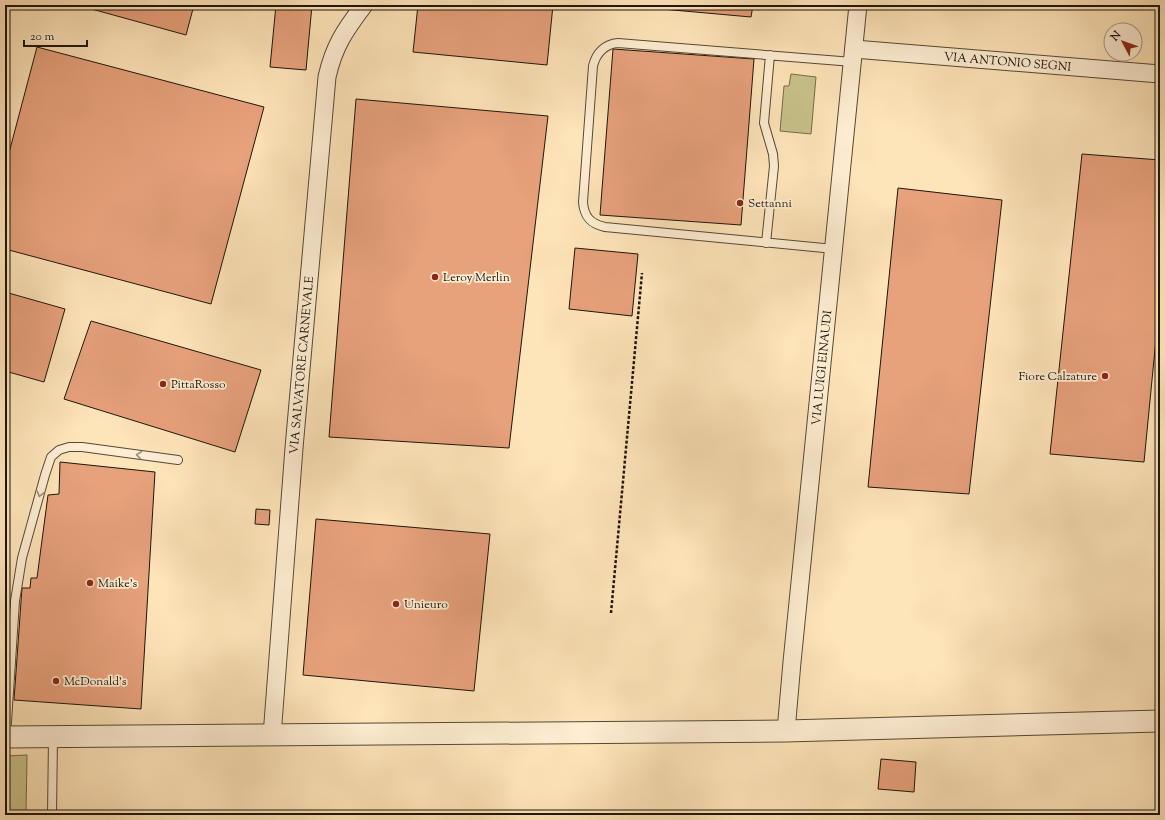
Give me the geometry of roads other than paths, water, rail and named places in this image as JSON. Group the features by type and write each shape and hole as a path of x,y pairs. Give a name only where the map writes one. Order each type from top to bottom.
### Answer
{"street":[{"name":"VIA SALVATORE CARNEVALE","path":"272,736 293,461 327,77 332,55 339,39 364,5"},
{"name":"VIA LUIGI EINAUDI","path":"786,732 793,646 858,5"},
{"name":"VIA ANTONIO SEGNI","path":"854,55 1160,74"},
{"path":"5,737 786,732 1160,720"}],"lane":[{"path":"834,249 605,227 598,226 587,218 583,202 593,66 598,54 606,46 618,43 770,55 854,55"},
{"path":"766,242 774,166 773,154 764,123 770,55"},
{"path":"5,737 18,578 42,483 51,457 59,450 69,447 82,447 178,460"},
{"path":"52,815 53,737"}],"place":[{"name":"Settanni","path":"740,203"},
{"name":"Leroy Merlin","path":"435,277"},
{"name":"Fiore Calzature","path":"1105,376"},
{"name":"PittaRosso","path":"163,384"},
{"name":"Maike's","path":"90,583"},
{"name":"Unieuro","path":"396,604"},
{"name":"McDonald's","path":"56,681"}]}
